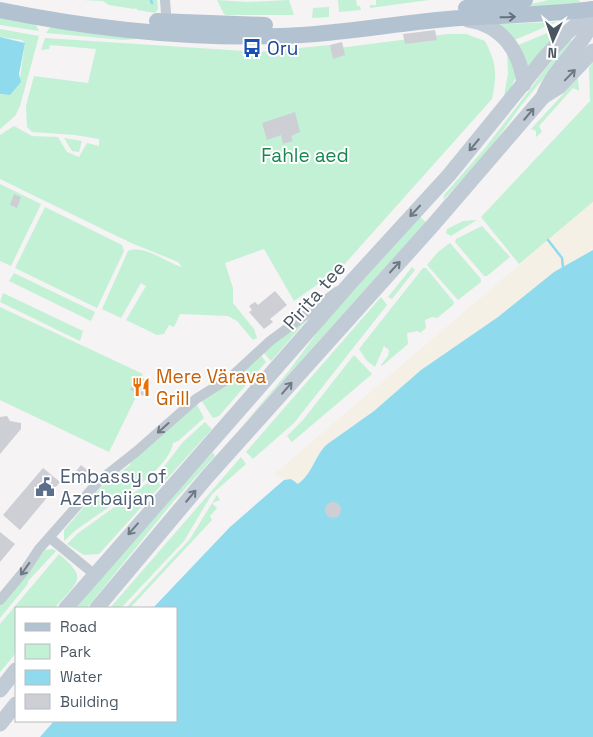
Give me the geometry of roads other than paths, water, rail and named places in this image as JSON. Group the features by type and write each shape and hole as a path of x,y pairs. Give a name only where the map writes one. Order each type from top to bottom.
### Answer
{"main road":[{"path":"0,1 167,28 334,23 525,0"},
{"path":"0,10 46,19 284,36 459,18 550,14 593,9 590,0"},
{"name":"Pirita tee","path":"67,607 353,280 449,175 569,31 593,9"},
{"path":"459,18 488,24 505,37 519,59 524,84"},
{"path":"544,97 550,80 585,35 593,19"},
{"path":"98,607 207,477 246,435 340,326 446,211 544,97 558,87 593,51"},
{"path":"446,211 436,204 437,199 447,188 449,175"},
{"path":"246,435 237,432 238,427 246,416 247,401"},
{"path":"207,446 215,446 219,449 220,454 210,465 207,477"},
{"path":"0,690 15,671"},
{"path":"0,724 15,705"}],"street":[{"path":"165,0 167,28"},
{"path":"0,600 25,570 39,549 99,481 196,399 231,377 270,341 353,280"},
{"path":"50,538 94,574"}],"water":[{"path":"0,37 25,43 19,74 21,82 10,95 0,94"},
{"path":"593,250 593,737 40,737 53,722 178,722 178,607 154,607 230,527 284,480 291,479 298,484 310,471 326,445 374,411 421,370 498,317 554,272"}],"waterway":[{"path":"548,240 562,258 563,267"}],"place":[{"name":"Oru","path":"252,48"},
{"name":"Mere Värava Grill","path":"141,387"},
{"name":"Embassy of Azerbaijan","path":"45,487"}],"park label":[{"name":"Fahle aed","path":"305,155"}]}
